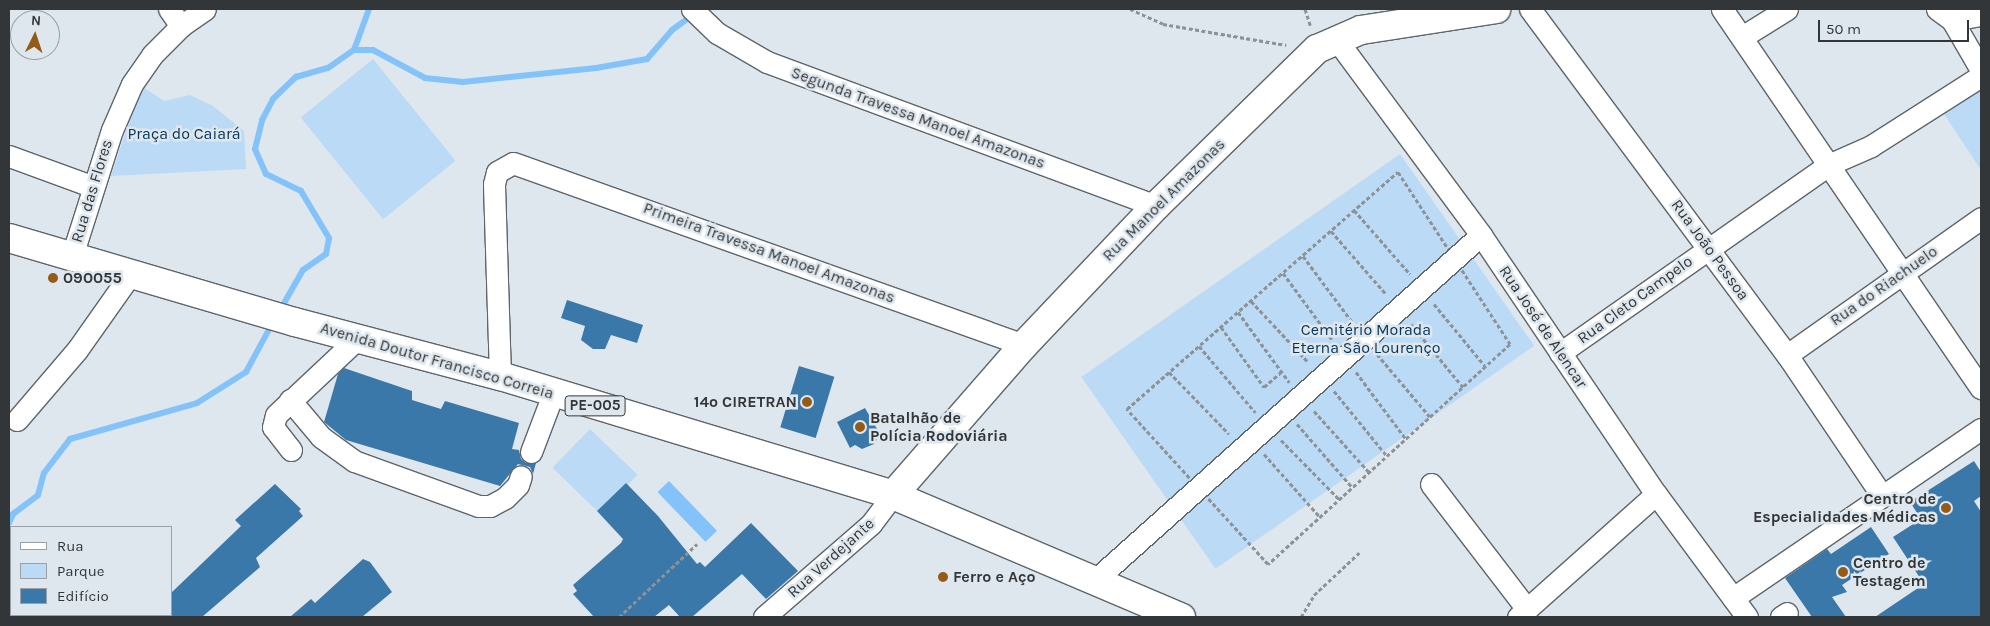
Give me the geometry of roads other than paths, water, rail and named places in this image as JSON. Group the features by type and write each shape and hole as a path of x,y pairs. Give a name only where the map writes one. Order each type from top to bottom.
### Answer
{"main road":[{"name":"Rua Manoel Amazonas","path":"893,494 1024,345 1156,206 1327,44 1361,30 1496,9"},
{"name":"Avenida Doutor Francisco Correia","path":"9,238 71,259 357,340 500,376 554,394 893,494"},
{"name":"PE-005","path":"893,494 1181,617"}],"street":[{"path":"169,9 181,26"},
{"name":"Rua das Flores","path":"71,259 112,130 132,84 152,55 181,26 205,9"},
{"name":"Rua João Pessoa","path":"1530,9 1787,355 1882,496"},
{"path":"1722,9 1828,165 1904,272 1981,388"},
{"path":"1742,37 1787,9"},
{"name":"Segunda Travessa Manoel Amazonas","path":"698,14 717,33 767,62 1156,206"},
{"path":"1945,14 1981,15"},
{"path":"1945,14 1981,70"},
{"name":"Rua José de Alencar","path":"1327,44 1481,235 1656,494 1747,617"},
{"name":"Rua Cleto Campelo","path":"1560,353 1708,247 1828,165 1871,146 1981,76"},
{"path":"9,156 94,187"},
{"name":"Primeira Travessa Manoel Amazonas","path":"500,376 494,184 497,172 513,163 1024,345"},
{"name":"Rua do Riachuelo","path":"1787,355 1981,218"},
{"path":"1094,581 1481,235"},
{"path":"17,420 77,350 130,275"},
{"path":"291,450 273,427 276,415 357,340"},
{"path":"531,452 554,394"},
{"path":"290,400 328,443 354,461 478,506 490,506 520,481"},
{"path":"1733,598 1981,428"},
{"path":"1431,484 1523,613 1656,494"},
{"name":"Rua Verdejante","path":"764,617 871,524 893,494"}],"water":[{"path":"669,481 717,531 705,542 657,492"}],"waterway":[{"path":"354,50 369,9"},
{"path":"279,312 303,270 326,254 329,238 301,191 266,174 255,149 262,120 273,99 296,77 328,68 354,50 373,50 425,78 463,82 596,68 647,59 672,30 694,14"},
{"path":"9,523 13,514 38,495 44,473 70,439 197,403 246,372 273,322"}],"place":[{"name":"090055","path":"53,278"},
{"name":"14º CIRETRAN","path":"807,402"},
{"name":"Batalhão de Polícia Rodoviária","path":"860,427"},
{"name":"Centro de Especialidades Médicas","path":"1946,508"},
{"name":"Centro de Testagem","path":"1843,572"},
{"name":"Ferro e Aço","path":"943,577"}],"park label":[{"name":"Praça do Caiará","path":"184,134"},
{"name":"Cemitério Morada Eterna São Lourenço","path":"1366,339"}]}
